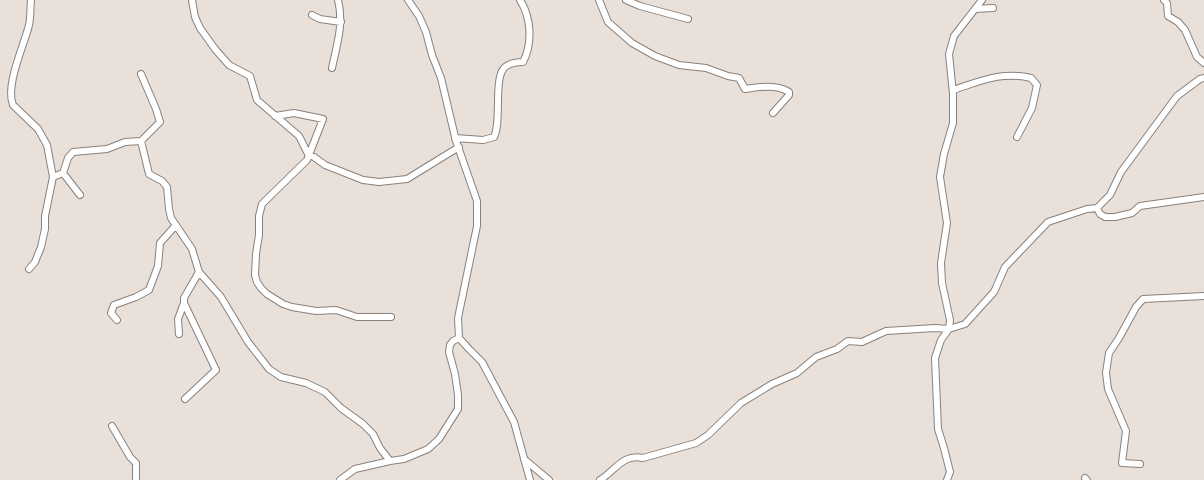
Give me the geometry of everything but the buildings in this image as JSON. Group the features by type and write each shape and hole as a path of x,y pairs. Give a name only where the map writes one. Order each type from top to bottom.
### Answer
{"street":[{"path":"29,269 35,262 41,247 45,229 45,216 53,177 46,145 41,134 28,118 13,105 11,100 14,71 30,23 31,0"},
{"path":"192,0 195,17 200,28 211,44 229,65 250,76 258,100 299,136 308,154 325,165 363,180 379,182 407,179 458,147"},
{"path":"332,68 341,22 341,11 338,0"},
{"path":"408,0 419,16 426,32 432,55 441,78 455,138 477,200 477,226 458,318 459,338 482,362 514,422 530,480"},
{"path":"455,138 483,140 494,137 498,131 500,74 504,67 512,63 522,62 526,56 530,36 525,8 520,0"},
{"path":"599,0 608,22 632,43 656,56 679,65 706,68 728,76 739,78 745,88 774,87 782,88 789,92 789,95 773,113"},
{"path":"626,0 640,6 688,19"},
{"path":"947,480 950,472 938,429 935,358 941,340 950,329 950,320 942,283 941,263 947,223 940,177 952,122 952,90 949,54 954,36 982,0"},
{"path":"1164,0 1166,3 1168,16 1178,22 1185,30 1197,57 1204,63"},
{"path":"975,9 993,8"},
{"path":"312,15 320,19 341,22"},
{"path":"53,177 63,172 68,158 73,152 107,149 125,142 141,141 160,122 141,74"},
{"path":"952,90 994,77 1013,75 1031,78 1037,85 1032,108 1016,137"},
{"path":"600,480 627,458 637,456 643,458 696,443 708,435 741,403 772,384 797,373 816,358 837,349 848,341 862,342 886,331 935,328 950,329 965,324 994,292 1005,267 1048,222 1087,209 1097,208 1110,195 1121,172 1177,96 1200,79 1204,78"},
{"path":"275,116 294,113 323,119 308,154 307,160 262,204 259,216 259,235 256,254 255,276 257,282 267,294 283,304 292,307 316,311 336,310 357,317 391,317"},
{"path":"141,141 149,174 162,181 167,187 171,218 192,249 199,272 221,297 248,342 269,369 281,377 306,383 325,392 341,408 363,424 373,434 380,448 390,461"},
{"path":"63,172 80,196"},
{"path":"1097,208 1100,214 1105,217 1115,217 1132,213 1140,206 1204,197"},
{"path":"117,320 110,313 114,305 136,297 149,290 158,266 160,243 176,225"},
{"path":"179,334 178,319 184,303 184,298 199,272"},
{"path":"1140,464 1122,463 1126,431 1108,389 1106,373 1108,353 1119,338 1136,307 1143,299 1204,296"},
{"path":"184,303 216,370 185,399"},
{"path":"340,480 355,469 404,459 428,449 439,439 458,409 456,374 449,352 450,345 453,341 459,338"},
{"path":"112,426 130,457 136,463 136,480"},
{"path":"524,459 549,480"}]}
